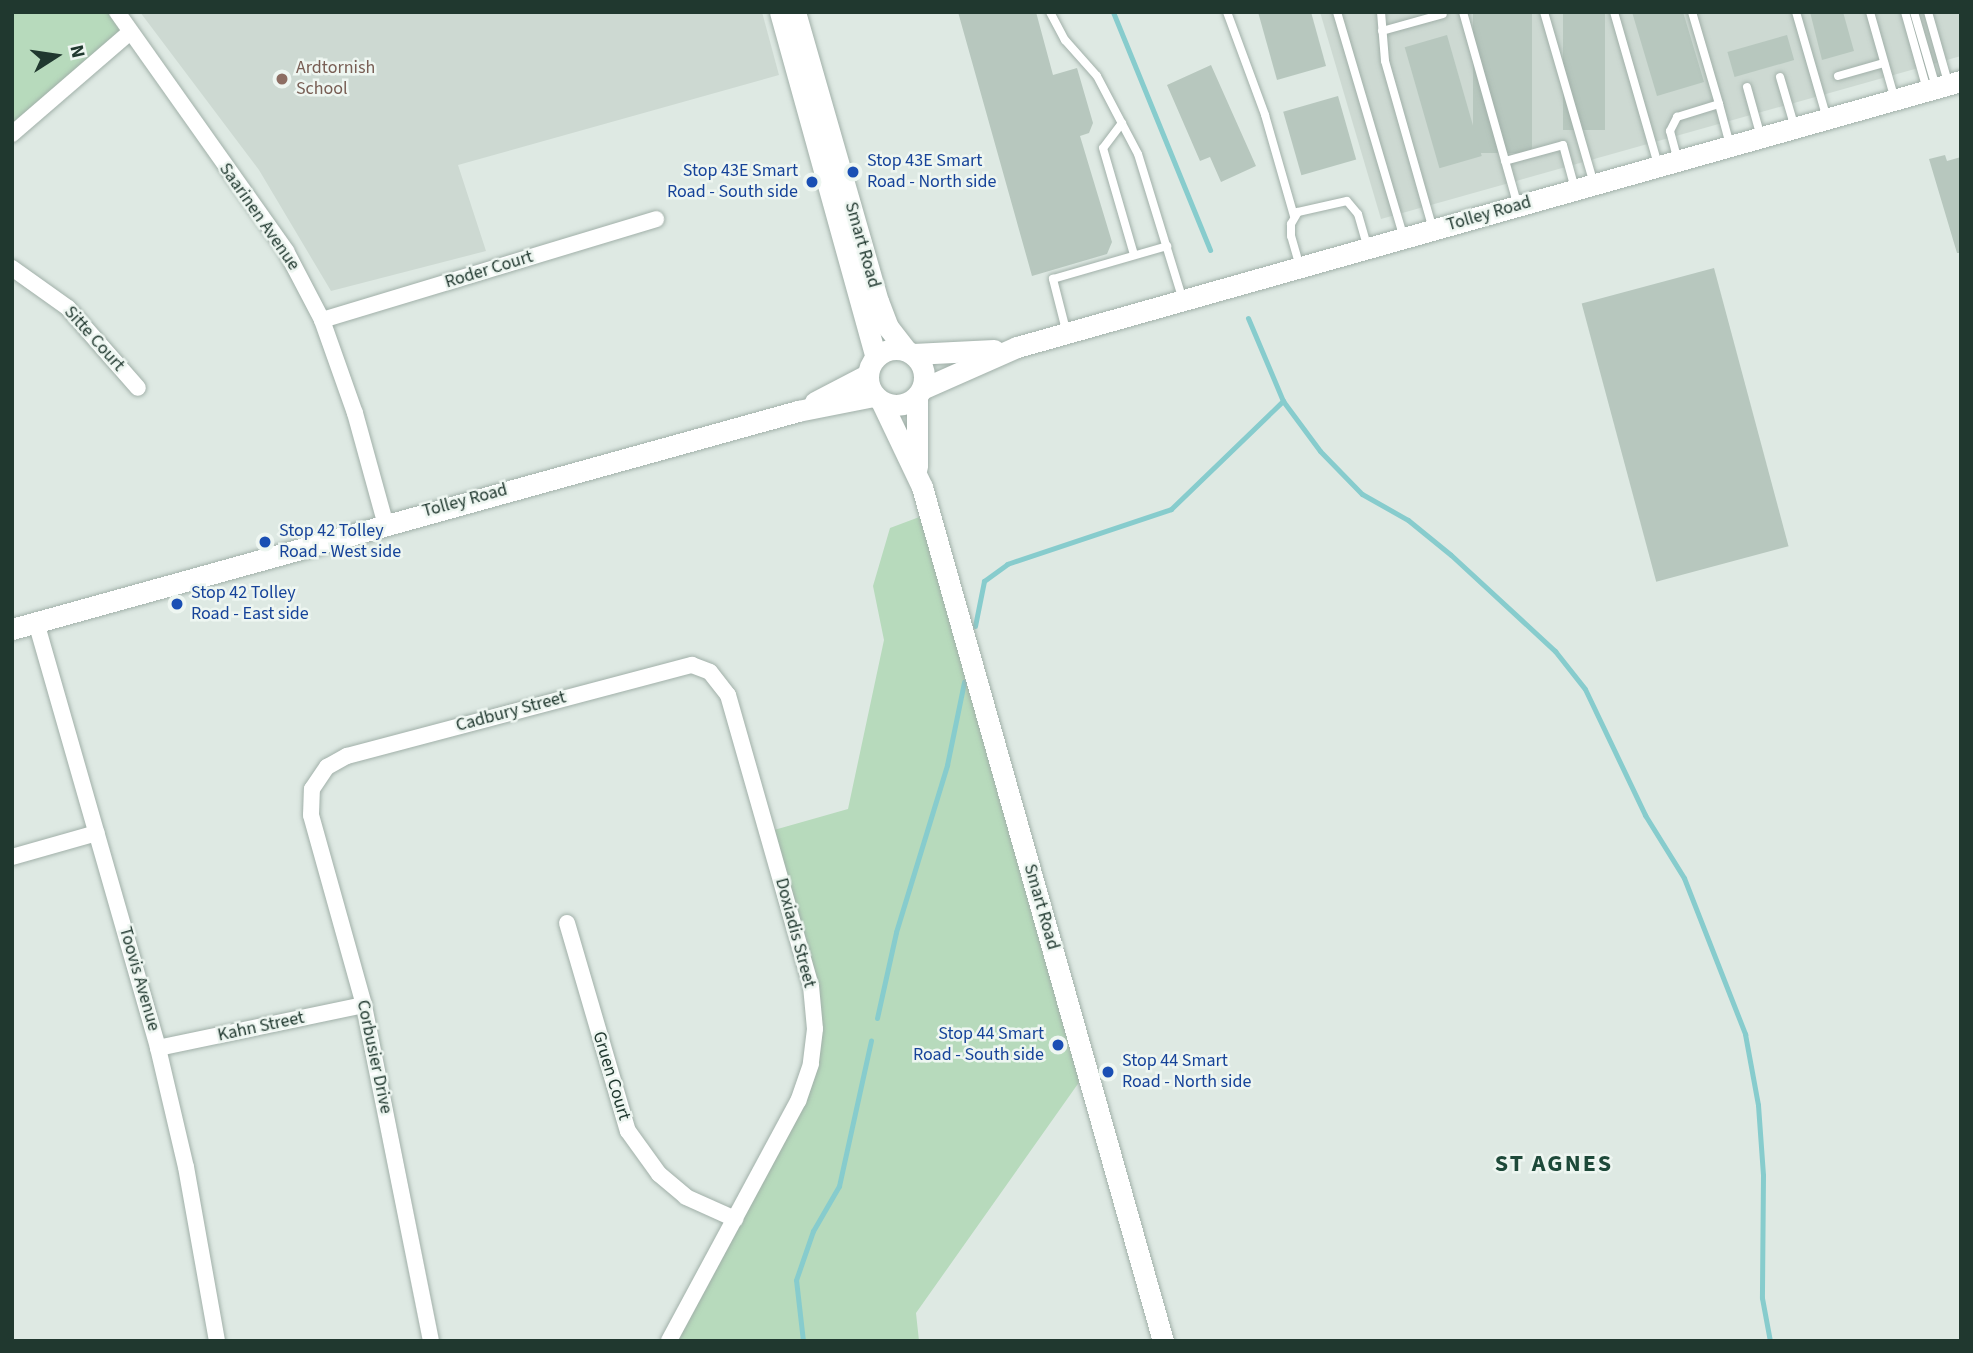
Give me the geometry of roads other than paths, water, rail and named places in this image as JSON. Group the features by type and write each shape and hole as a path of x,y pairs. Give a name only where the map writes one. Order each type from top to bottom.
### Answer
{"main road":[{"name":"Smart Road","path":"779,12 872,366"},
{"name":"Smart Road","path":"795,12 878,302 888,327 909,352"},
{"name":"Tolley Road","path":"920,393 1017,347 1943,86"},
{"name":"Tolley Road","path":"909,352 1017,347"},
{"path":"893,349 909,352 923,369 920,393 909,404 878,400 872,366 893,349"},
{"name":"Tolley Road","path":"798,411 872,366"},
{"name":"Smart Road","path":"917,473 920,393"},
{"name":"Smart Road","path":"878,400 917,473 1163,1341"},
{"name":"Tolley Road","path":"12,629 385,522 798,411 878,400"}],"street":[{"name":"Saarinen Avenue","path":"117,12 129,33 286,251 322,320 355,413 385,522"},
{"path":"12,134 129,33"},
{"name":"Roder Court","path":"322,320 656,219"},
{"name":"Sitte Court","path":"12,268 68,308 138,388"},
{"name":"Toovis Avenue","path":"36,622 158,1048 186,1167 217,1341"},
{"name":"Cadbury Street","path":"318,777 347,756 677,666 710,672"},
{"name":"Doxiadis Street","path":"669,1341 806,1081 813,1049 814,1006 728,695 710,672"},
{"name":"Corbusier Drive","path":"318,777 310,801 311,816 364,1005 431,1341"},
{"path":"12,857 97,833"},
{"name":"Gruen Court","path":"567,923 628,1131 659,1174 686,1197 735,1219"},
{"name":"Kahn Street","path":"158,1048 364,1005"}],"lane":[{"path":"1050,12 1065,40 1097,76 1138,154 1183,300"},
{"path":"1227,12 1265,115 1294,216 1291,236 1300,267"},
{"path":"1337,12 1404,238"},
{"path":"1381,12 1385,61 1433,230"},
{"path":"1463,12 1518,206"},
{"path":"1544,12 1585,187"},
{"path":"1614,12 1669,163"},
{"path":"1692,12 1731,146"},
{"path":"1796,12 1827,119"},
{"path":"1870,12 1895,100"},
{"path":"1905,12 1943,86"},
{"path":"1914,12 1943,86"},
{"path":"1928,12 1943,86"},
{"path":"1382,31 1443,14"},
{"path":"1838,76 1884,63"},
{"path":"1780,77 1794,128"},
{"path":"1747,87 1760,137"},
{"path":"1669,163 1670,131 1677,117 1719,104"},
{"path":"1122,123 1103,148 1134,256"},
{"path":"1505,161 1563,145 1585,187"},
{"path":"1294,216 1347,201 1358,214 1368,248"},
{"path":"1066,333 1053,279 1167,246"}],"waterway":[{"path":"1113,12 1210,250"},
{"path":"1248,318 1283,401 1320,451 1362,494 1408,520 1451,555 1555,651 1585,689 1645,815 1684,878 1745,1034 1758,1105 1763,1175 1762,1298 1770,1341"},
{"path":"975,626 984,581 1007,564 1171,509 1283,401"},
{"path":"877,1018 896,932 947,765 964,682"},
{"path":"803,1341 796,1280 813,1231 839,1186 871,1040"}],"place":[{"name":"Ardtornish School","path":"282,79"},
{"name":"Stop 43E Smart Road - North side","path":"853,172"},
{"name":"Stop 43E Smart Road - South side","path":"812,182"},
{"name":"Stop 42 Tolley Road - West side","path":"265,542"},
{"name":"Stop 42 Tolley Road - East side","path":"177,604"},
{"name":"Stop 44 Smart Road - South side","path":"1058,1045"},
{"name":"Stop 44 Smart Road - North side","path":"1108,1072"}],"district":[{"name":"ST AGNES","path":"1554,1164"}]}
